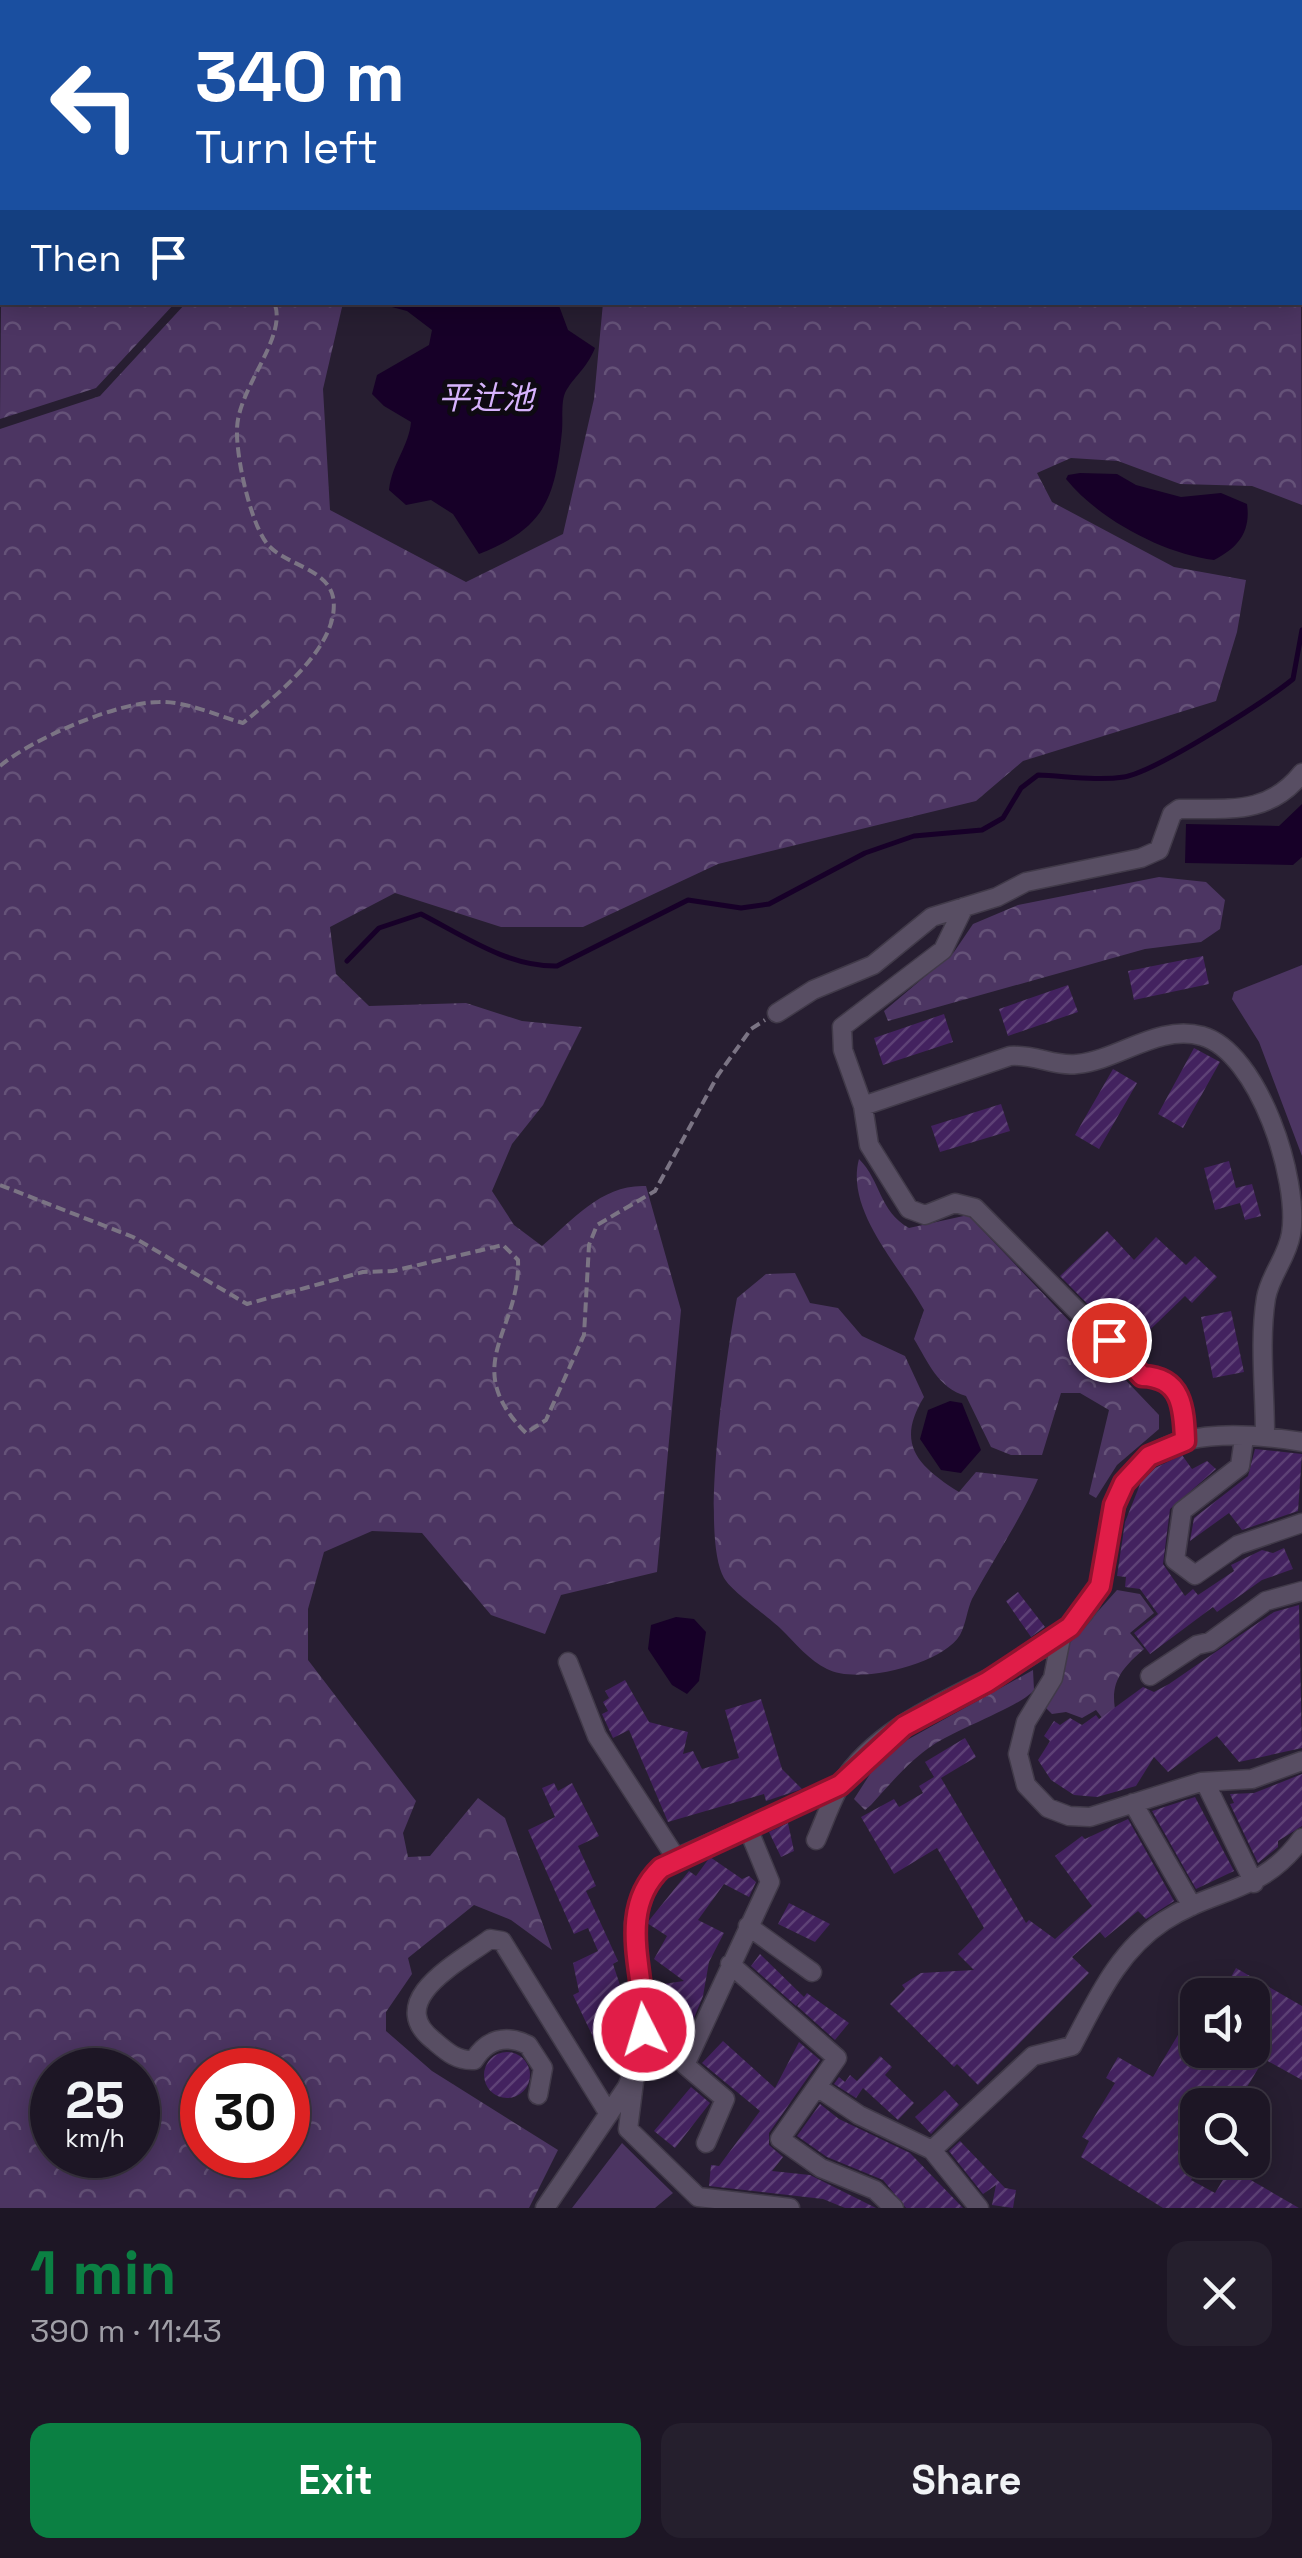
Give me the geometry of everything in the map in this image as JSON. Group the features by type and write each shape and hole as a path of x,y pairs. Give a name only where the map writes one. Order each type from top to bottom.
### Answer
{"street":[{"path":"777,1014 813,990 872,965 932,917 1026,882 1142,858 1158,850 1172,814 1179,809 1247,810 1302,774"},
{"path":"964,907 942,950 842,1028 843,1050 863,1106 869,1145 909,1209 925,1215 955,1203 975,1208 1142,1376 1158,1376 1171,1384 1184,1402 1185,1441"},
{"path":"863,1106 1010,1056 1033,1054 1080,1064 1180,1034 1202,1036 1222,1046 1242,1064 1272,1122 1291,1205 1291,1232 1266,1301 1265,1436"},
{"path":"784,2208 698,2197 632,2134 636,2066 644,2020 635,1914 649,1881 676,1858 840,1785 904,1726 987,1682 1062,1632 1085,1612 1100,1586 1114,1505 1124,1483 1149,1456 1185,1441 1265,1436 1302,1442"},
{"path":"1244,1438 1240,1466 1182,1511 1174,1560 1195,1576 1238,1546 1302,1523"},
{"path":"1150,1676 1197,1644 1210,1642 1266,1601 1302,1591"},
{"path":"1062,1632 1049,1687 1020,1738 1022,1775 1040,1802 1068,1816 1090,1817 1205,1782 1252,1779 1302,1761"},
{"path":"568,1662 597,1736 676,1858"},
{"path":"1205,1782 1254,1884"},
{"path":"816,1840 840,1785"},
{"path":"1133,1803 1192,1906"},
{"path":"706,2143 725,2100 685,2065 770,1882 748,1826"},
{"path":"932,2150 1033,2056 1072,2046 1122,1959 1153,1928 1192,1906 1254,1884 1290,1856 1302,1838"},
{"path":"748,1926 812,1972"},
{"path":"538,2095 543,2068 528,2044 501,2039 482,2048 474,2060 460,2060 426,2035 418,2022 416,2006 425,1987 490,1939 502,1941 609,2114"},
{"path":"730,1964 837,2058 780,2139 821,2168 872,2188 894,2208"},
{"path":"546,2208 636,2066"},
{"path":"817,2087 859,2114 932,2150 979,2208"}],"path":[{"path":"0,766 20,749 132,704 164,701 244,723 300,675 329,627 332,597 320,576 280,556 265,542 245,487 237,430 244,390 276,331 274,305"},
{"path":"0,1185 132,1238 247,1304 363,1272 393,1271 503,1244 518,1260 519,1289 494,1347 496,1391 507,1414 526,1433 546,1420 584,1334 588,1245 597,1225 654,1191 718,1074 751,1029 777,1014"}],"green space":[{"path":"1,305 173,305 96,388 0,419"},
{"path":"184,305 343,305 323,389 330,510 466,582 563,534 594,399 603,305 1301,305 1302,505 1252,486 1180,484 1118,461 1071,458 1037,473 1052,502 1174,567 1246,580 1237,632 1216,701 1023,761 976,801 718,864 583,927 501,927 395,893 330,927 336,974 369,1006 466,1003 522,1021 582,1027 543,1105 512,1144 492,1191 514,1225 542,1246 602,1197 646,1186 681,1310 657,1572 561,1595 545,1634 491,1615 422,1533 372,1531 324,1552 308,1609 308,1660 416,1801 403,1833 408,1857 430,1856 478,1798 505,1818 552,1950 511,1920 474,1905 408,1958 412,1974 386,2012 386,2031 432,2071 558,2150 529,2208 0,2208 0,429 100,396"},
{"path":"1159,877 1206,882 1225,900 1220,929 1201,942 1145,949 888,1021 884,1011 954,952 973,924 1018,905"},
{"path":"1302,965 1302,1156 1259,1042 1232,999 1234,992"},
{"path":"859,1159 892,1213 909,1228 968,1215 1159,1415 1159,1429 1117,1465 1096,1498 1089,1494 1109,1410 1080,1393 1061,1393 1042,1455 1011,1455 991,1447 966,1396 941,1381 914,1339 924,1310 867,1218 857,1179"},
{"path":"795,1273 810,1303 838,1308 862,1336 905,1356 924,1397 911,1428 912,1441 915,1452 932,1473 959,1492 976,1472 1038,1479 972,1599 960,1635 936,1655 898,1669 858,1675 821,1666 728,1584 717,1556 717,1442 737,1298 766,1274"},
{"path":"1117,1590 1140,1594 1154,1613 1130,1633 1144,1649 1118,1679 1114,1696 1117,1718 1110,1728 1096,1710 1082,1718 1066,1712 1052,1714 1046,1708 1067,1646"},
{"path":"1033,1670 1034,1690 1027,1696 933,1745 865,1810 854,1799 872,1771 907,1740"},
{"path":"622,2143 673,2193 655,2208 572,2208"}],"water":[{"name":"平辻池","path":"384,305 559,305 568,330 595,348 564,397 559,455 543,508 519,533 479,554 453,514 431,500 406,505 389,490 411,422 372,394 377,375 429,345 432,330 407,311"},
{"path":"1080,473 1117,474 1136,485 1181,497 1221,493 1247,504 1245,531 1230,550 1214,560 1174,550 1133,532 1096,508 1066,479"},
{"path":"1302,804 1302,857 1293,865 1185,863 1186,824 1279,826"},
{"path":"950,1401 962,1403 981,1450 961,1473 941,1470 920,1439 928,1410"},
{"path":"676,1617 694,1619 706,1632 699,1681 687,1694 672,1685 648,1649 651,1625"}],"building":[{"path":"1203,956 1209,984 1134,1000 1128,971"},
{"path":"1068,985 1078,1012 1008,1036 999,1009"},
{"path":"944,1014 953,1042 883,1065 874,1038"},
{"path":"1194,1048 1220,1062 1183,1128 1158,1114"},
{"path":"1113,1069 1137,1083 1099,1149 1075,1135"},
{"path":"1001,1104 1010,1131 940,1152 931,1126"},
{"path":"1229,1161 1236,1188 1252,1184 1261,1216 1245,1220 1240,1203 1215,1210 1204,1168"},
{"path":"1107,1231 1134,1260 1156,1237 1186,1265 1195,1256 1217,1277 1192,1303 1185,1296 1131,1348 1060,1276"},
{"path":"1231,1311 1244,1372 1213,1378 1201,1317"},
{"path":"1255,1449 1302,1454 1298,1511 1242,1530 1229,1513 1190,1541 1194,1518 1248,1476"},
{"path":"1182,1455 1192,1469 1207,1461 1216,1469 1170,1509 1163,1564 1185,1596 1193,1589 1198,1595 1234,1571 1231,1565 1262,1550 1273,1553 1284,1548 1293,1569 1262,1580 1217,1612 1213,1607 1150,1654 1134,1633 1158,1614 1140,1589 1125,1587 1126,1577 1117,1576 1125,1522 1141,1482 1155,1468"},
{"path":"1018,1592 1045,1627 1031,1637 1006,1601"},
{"path":"1299,1605 1302,1748 1239,1762 1217,1736 1168,1772 1154,1757 1136,1786 1097,1797 1074,1795 1051,1780 1038,1760 1050,1741 1044,1736 1054,1721 1060,1725 1070,1718 1082,1725 1096,1715 1099,1719 1143,1687 1154,1692 1169,1684 1274,1612"},
{"path":"625,1680 649,1722 688,1732 683,1754 693,1751 702,1769 739,1758 725,1710 761,1699 782,1769 802,1789 766,1801 764,1794 668,1822 629,1730 613,1738 602,1714 608,1711 603,1702 609,1698 605,1691"},
{"path":"965,1738 976,1757 941,1778 1026,1923 1029,1920 1055,1939 1092,1906 1055,1856 1082,1836 1085,1839 1128,1819 1174,1901 1146,1919 1138,1911 1105,1938 1100,1932 1072,1957 1089,1973 978,2085 957,2064 954,2067 890,2004 905,1989 902,1985 921,1973 974,1970 958,1954 984,1928 937,1848 894,1874 861,1817 894,1799 899,1807 923,1793 919,1786 934,1777 925,1762"},
{"path":"1302,1774 1302,1826 1278,1841 1278,1847 1258,1863 1230,1804 1234,1803 1230,1794 1254,1793"},
{"path":"554,1783 558,1791 572,1783 599,1836 578,1846 596,1886 586,1891 618,1961 613,1964 624,1997 619,1999 630,2021 612,2030 621,2049 603,2058 573,1995 579,1992 573,1963 598,1951 588,1928 574,1934 528,1830 555,1817 542,1788"},
{"path":"1195,1797 1234,1871 1196,1889 1152,1811"},
{"path":"788,1823 794,1851 781,1857 769,1832"},
{"path":"710,1857 742,1879 749,1876 756,1882 749,1897 724,1884 698,1920 724,1933 709,1962 703,1996 673,2069 657,2062 678,2017 660,2019 656,1985 684,1981 654,1959 667,1936 647,1923 689,1871 696,1876"},
{"path":"789,1903 830,1924 815,1942 778,1924"},
{"path":"760,1954 804,1997 796,2006 751,1966"},
{"path":"1236,1968 1253,1978 1230,1978"},
{"path":"1270,1988 1302,2006 1302,2080 1270,2062"},
{"path":"807,1993 849,2023 835,2040 797,2006"},
{"path":"1180,2031 1180,2068 1259,2068 1246,2088 1180,2088 1180,2178 1192,2178 1215,2193 1224,2178 1247,2178 1299,2208 1163,2208 1081,2157 1089,2141 1082,2137 1115,2083 1106,2078 1118,2057 1153,2077"},
{"path":"723,2041 775,2088 799,2042 820,2060 769,2133 769,2145 783,2157 772,2171 810,2175 876,2208 845,2208 823,2199 709,2186 711,2165 719,2166 760,2111 702,2063"},
{"path":"507,2052 523,2059 530,2075 523,2091 507,2098 491,2091 484,2075 491,2059"},
{"path":"880,2056 892,2067 885,2075 914,2103 898,2120 863,2088 856,2098 834,2084 839,2077 845,2082 850,2075 857,2081"},
{"path":"691,2087 710,2103 675,2148 654,2131"},
{"path":"945,2090 959,2105 931,2134 915,2117"},
{"path":"820,2104 839,2119 910,2153 963,2208 906,2208 883,2180 827,2157 797,2136"},
{"path":"960,2141 1005,2188 1016,2190 1013,2208 992,2205 996,2185 983,2194 949,2151"}],"waterway":[{"path":"347,961 379,928 421,914 504,956 557,966 688,900 741,908 769,904 865,853 914,836 982,830 1003,818 1021,788 1038,775 1114,778 1160,763 1293,679 1302,630"}],"route":[{"path":"644,2030 634,1923 644,1889 661,1868 840,1785 871,1752 904,1726 1030,1655 1070,1627 1091,1604 1104,1577 1114,1505 1124,1483 1149,1456 1185,1441 1184,1402 1171,1384 1158,1376 1142,1376 1109,1340"}]}
